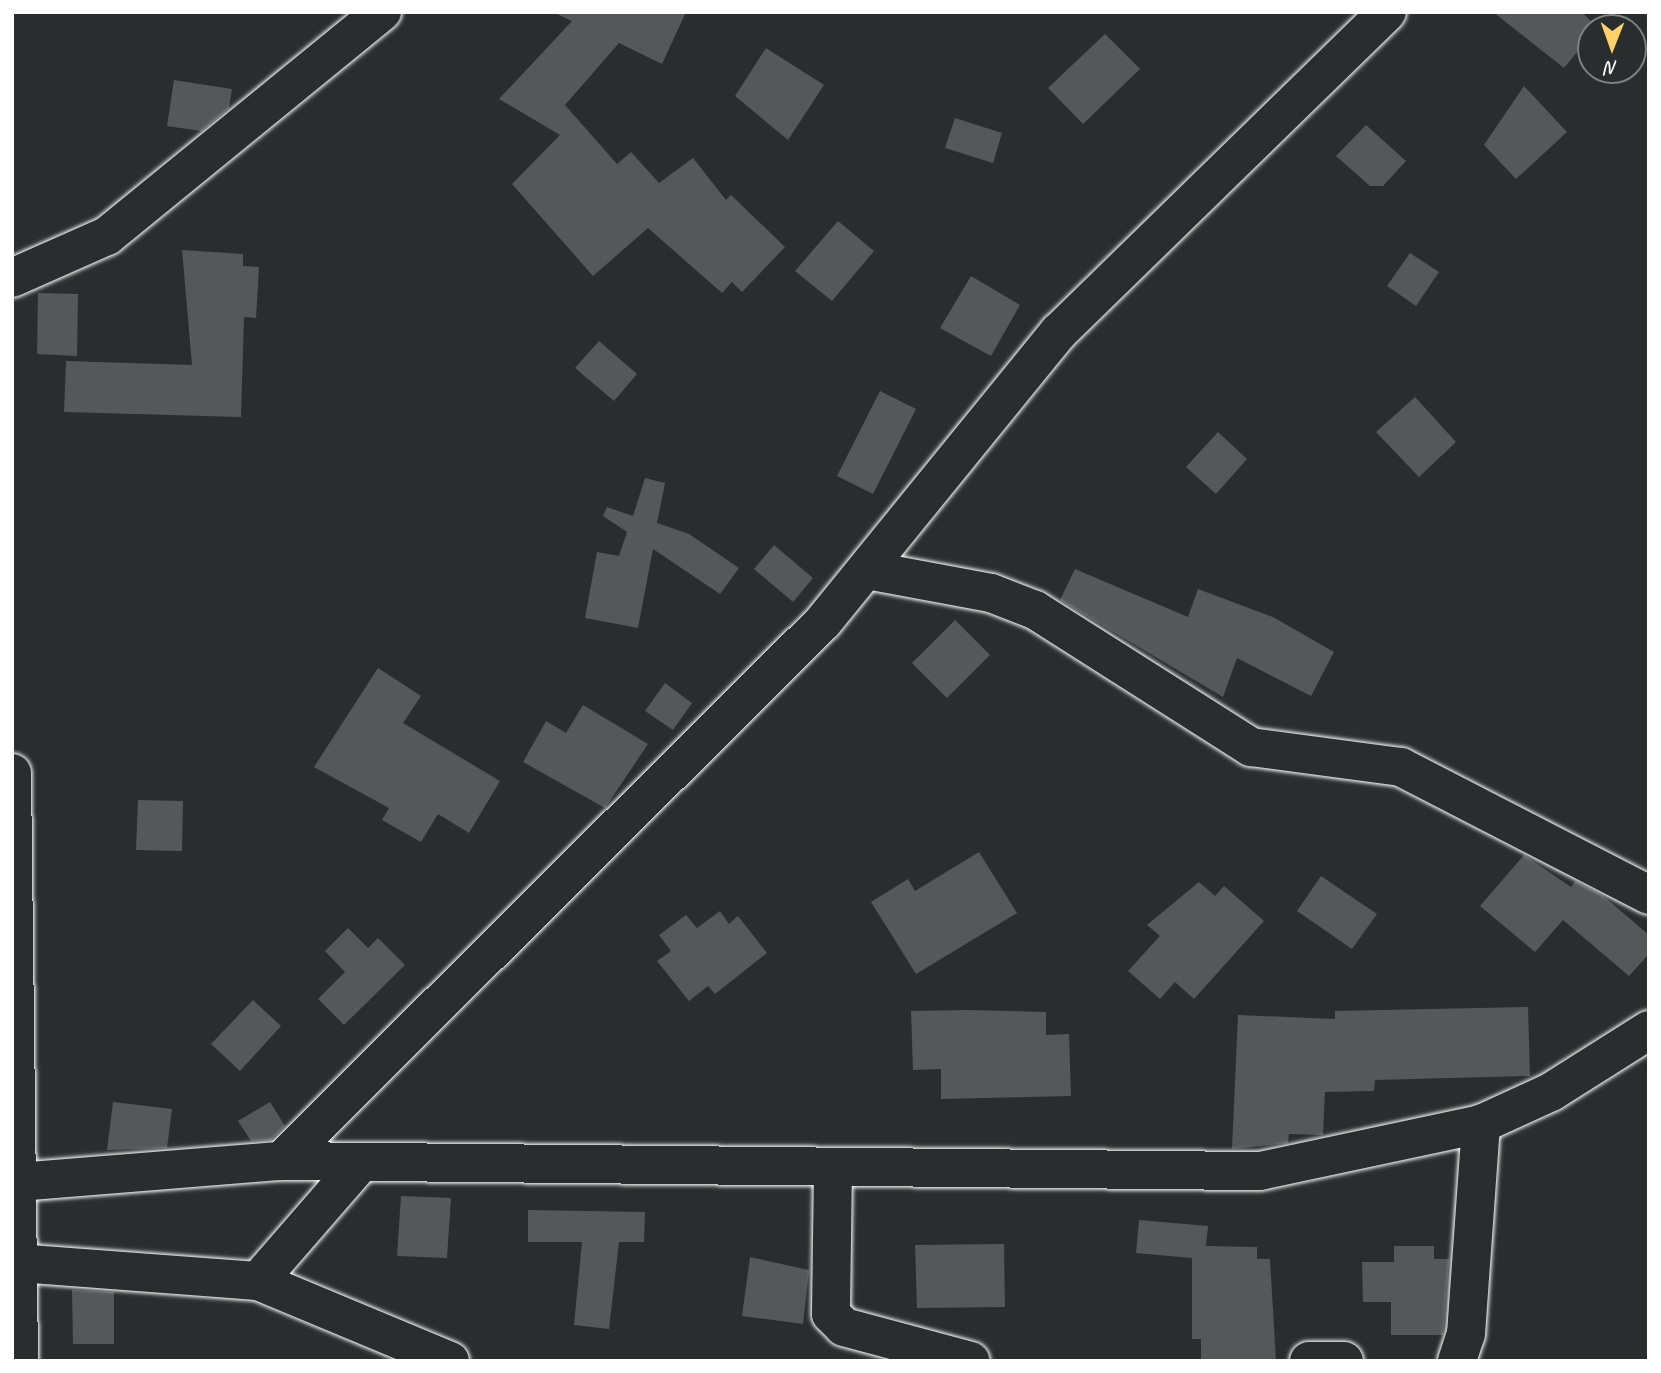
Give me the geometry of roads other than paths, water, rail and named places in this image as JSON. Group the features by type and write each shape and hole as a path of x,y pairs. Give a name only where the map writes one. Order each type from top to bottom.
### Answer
{"street":[{"path":"12,278 107,236 382,12"},
{"path":"281,1161 867,570 1059,331 1387,12"},
{"path":"867,570 991,593 1035,610 1251,747 1401,767 1649,895"},
{"path":"12,773 19,1361"},
{"path":"18,1182 281,1161 358,1166 1260,1171 1481,1124 1551,1092 1649,1030"},
{"path":"1457,1361 1466,1335 1481,1124"},
{"path":"258,1281 358,1166"},
{"path":"833,1168 831,1314 844,1327 971,1361"},
{"path":"18,1263 258,1281 450,1361"},
{"path":"1309,1361 1344,1361"}]}
